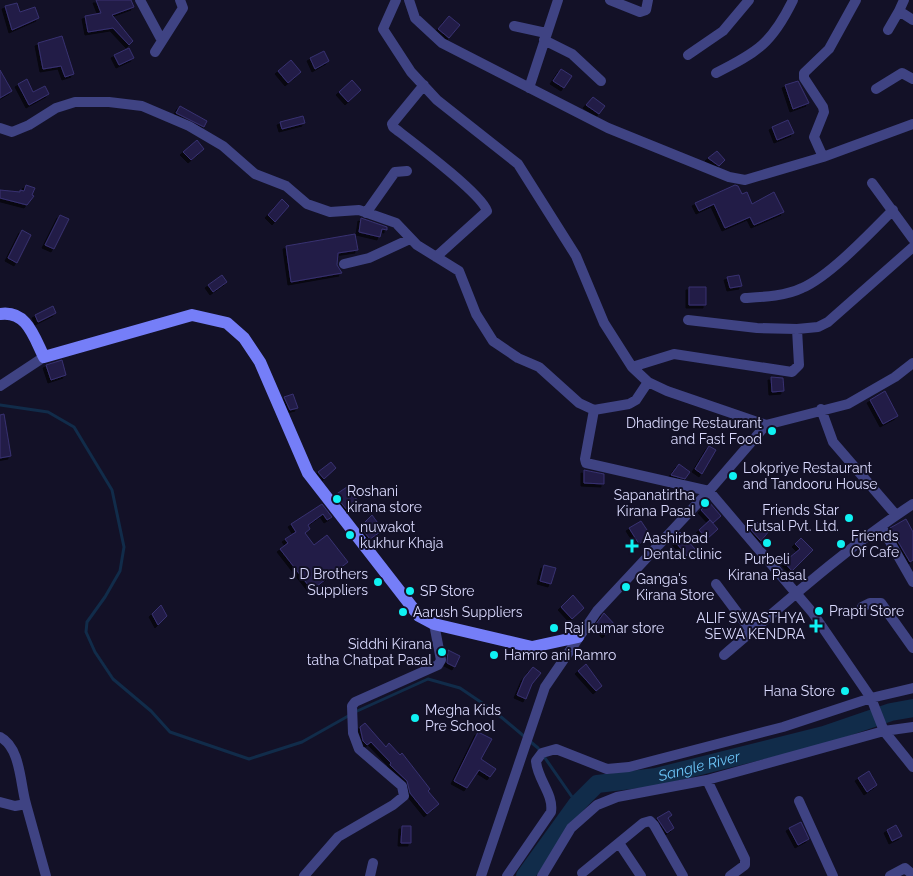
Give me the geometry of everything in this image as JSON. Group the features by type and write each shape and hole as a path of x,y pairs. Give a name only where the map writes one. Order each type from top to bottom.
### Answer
{"street":[{"path":"140,0 161,39"},
{"path":"154,52 183,8 180,0"},
{"path":"396,0 384,29 411,72 438,100 518,164 576,256 604,323 632,366 648,382 715,409 766,424 848,404 895,377 913,363"},
{"path":"408,0 415,18 435,38 608,128 729,177 745,180 823,157 913,124"},
{"path":"529,88 558,0"},
{"path":"610,0 640,12 646,10 648,0"},
{"path":"688,55 723,31 749,0"},
{"path":"716,73 748,57 767,42 782,24 794,0"},
{"path":"823,157 814,136 824,112 823,107 804,78 804,73 829,49 856,0"},
{"path":"888,30 904,0"},
{"path":"899,11 913,20"},
{"path":"514,26 545,37 572,54 601,81"},
{"path":"876,89 902,73 913,80"},
{"path":"424,85 392,124 393,127 457,179 484,205 487,211 436,258"},
{"path":"0,128 12,132 29,126 56,108 75,102 109,102 142,106 189,126 223,146 255,174 286,186 307,204 330,212 359,210 396,223 410,239 436,258 459,271 476,314 494,342 518,358 539,367 579,403 594,410 629,404 636,400 648,382"},
{"path":"366,213 395,172 407,171"},
{"path":"872,184 913,239"},
{"path":"745,298 765,297 802,288 856,247 893,210"},
{"path":"344,264 369,258 410,239"},
{"path":"688,320 776,330 818,327 828,322 913,247"},
{"path":"0,314 8,313 20,316 26,321 44,358"},
{"path":"0,386 44,358 192,315 227,323 244,338 260,362 308,473 418,616 434,624 532,647 578,637"},
{"path":"632,366 674,354 792,372 799,365 797,329"},
{"path":"594,410 585,459 586,463 709,491 822,625 872,701 883,728 913,767"},
{"path":"821,410 833,442 896,515"},
{"path":"481,876 545,688 597,611 709,491 766,424"},
{"path":"724,655 881,526 913,504"},
{"path":"881,526 913,582"},
{"path":"716,584 751,631"},
{"path":"862,607 870,603 881,603 913,648"},
{"path":"304,876 338,837 393,805 404,796 402,786 359,749 353,733 352,706 356,702 438,665 441,660 434,624"},
{"path":"507,876 552,812 553,804 536,769 536,761 542,753 556,748 607,769 629,767 783,727 913,688"},
{"path":"542,876 571,828 597,805 617,796 707,780 883,728 913,727"},
{"path":"0,737 4,739 17,758 26,804 46,876"},
{"path":"707,780 745,859 745,866 730,876"},
{"path":"799,801 833,876"},
{"path":"0,802 15,806 26,804"},
{"path":"582,873 643,823 650,821 683,876"},
{"path":"619,843 641,876"},
{"path":"370,876 373,863"},
{"path":"890,876 904,868 913,875"}],"building":[{"path":"96,0 131,0 134,7 112,15 133,41 129,45 113,28 88,32 85,16 101,13"},
{"path":"17,3 20,12 35,7 39,18 12,30 5,6"},
{"path":"449,16 460,25 449,38 438,29"},
{"path":"62,36 74,74 65,77 61,66 43,69 38,43"},
{"path":"129,48 134,58 119,65 114,55"},
{"path":"324,51 329,61 315,69 310,58"},
{"path":"291,60 301,72 288,83 278,71"},
{"path":"561,69 572,76 564,88 553,81"},
{"path":"0,70 12,91 0,98"},
{"path":"27,79 33,92 45,86 49,94 29,105 18,84"},
{"path":"352,80 361,90 348,102 339,92"},
{"path":"798,81 809,103 793,109 785,85"},
{"path":"593,97 605,106 599,114 586,105"},
{"path":"180,106 207,121 204,127 176,113"},
{"path":"303,116 305,123 282,129 280,122"},
{"path":"788,120 794,133 777,140 772,127"},
{"path":"197,140 204,149 191,160 183,152"},
{"path":"717,151 725,160 719,166 708,158"},
{"path":"26,185 35,188 32,195 34,196 27,205 0,198 0,190 20,192 20,190 24,191"},
{"path":"735,185 738,186 742,194 747,192 752,204 774,192 784,212 754,225 750,217 725,228 714,204 699,211 695,203"},
{"path":"282,199 289,206 275,222 268,215"},
{"path":"60,215 69,219 54,249 45,245"},
{"path":"361,218 387,227 387,230 382,229 380,237 359,232"},
{"path":"22,230 31,235 17,263 8,258"},
{"path":"355,234 358,250 338,253 337,265 342,273 291,282 286,246"},
{"path":"222,275 227,282 213,292 208,285"},
{"path":"739,275 742,286 730,288 727,277"},
{"path":"689,287 706,287 706,305 689,305"},
{"path":"53,306 56,313 38,322 35,315"},
{"path":"62,360 66,375 51,380 46,365"},
{"path":"771,377 783,378 784,391 772,392"},
{"path":"885,391 898,416 883,424 870,400"},
{"path":"293,394 298,408 290,410 284,397"},
{"path":"4,414 11,456 0,458 0,415"},
{"path":"709,446 716,450 702,474 695,469"},
{"path":"331,462 336,468 324,479 318,472"},
{"path":"679,464 690,472 685,479 671,475"},
{"path":"584,470 604,474 604,484 584,483"},
{"path":"347,487 358,501 347,510 335,495"},
{"path":"709,502 721,516 713,523 701,510"},
{"path":"322,504 332,517 327,520 323,514 308,525 310,529 305,533 314,545 327,535 348,562 312,590 280,549 288,543 285,539 296,532 291,524"},
{"path":"372,515 383,530 370,539 360,527"},
{"path":"906,519 913,532 913,560 910,562 890,528"},
{"path":"710,520 718,529 707,539 699,530"},
{"path":"641,521 651,536 639,544 629,528"},
{"path":"758,522 769,531 761,541 751,530"},
{"path":"680,532 695,549 687,556 673,539"},
{"path":"801,538 813,550 792,571 784,562 800,549 795,544"},
{"path":"544,565 556,568 551,584 540,581"},
{"path":"573,595 584,608 572,619 561,607"},
{"path":"161,605 167,616 158,625 152,614"},
{"path":"604,613 616,626 605,635 596,624"},
{"path":"448,650 460,656 455,667 447,663"},
{"path":"586,664 602,686 596,691 578,671"},
{"path":"533,667 541,673 532,684 526,699 517,695 524,678"},
{"path":"365,723 386,747 389,743 400,755 402,753 430,789 428,791 439,804 427,814 410,793 407,781 390,765 391,763 371,742 367,745 363,741 360,727"},
{"path":"478,732 492,739 481,759 496,769 490,777 479,770 467,788 454,781"},
{"path":"869,771 877,785 867,792 858,778"},
{"path":"669,811 672,815 668,818 674,828 667,833 657,818"},
{"path":"801,822 809,839 798,845 789,828"},
{"path":"896,825 902,836 892,841 887,830"},
{"path":"402,826 411,826 411,843 401,843"}],"waterway":[{"path":"0,405 48,412 74,427 112,490 124,547 120,571 105,597 87,622 86,632 95,652 113,679 151,711 170,732 249,759 302,742 350,715"},
{"path":"355,712 428,679 460,688 494,711 538,748 577,804"},
{"name":"Sangle River","path":"525,876 577,804 597,784 656,777 824,735 891,712 913,708"}],"place":[{"name":"Dhadinge Restaurant and Fast Food","path":"772,431"},
{"name":"Lokpriye Restaurant and Tandooru House","path":"733,476"},
{"name":"Roshani kirana store","path":"337,499"},
{"name":"Sapanatirtha Kirana Pasal","path":"705,503"},
{"name":"Friends Star Futsal Pvt. Ltd.","path":"849,518"},
{"name":"nuwakot kukhur Khaja","path":"350,535"},
{"name":"Purbeli Kirana Pasal","path":"767,543"},
{"name":"Friends Of Cafe","path":"841,544"},
{"name":"Aashirbad Dental clinic","path":"632,546"},
{"name":"J D Brothers Suppliers","path":"378,582"},
{"name":"Ganga's Kirana Store","path":"626,587"},
{"name":"SP Store","path":"410,591"},
{"name":"Prapti Store","path":"819,611"},
{"name":"Aarush Suppliers","path":"403,612"},
{"name":"ALIF SWASTHYA SEWA KENDRA","path":"816,626"},
{"name":"Raj kumar store","path":"554,628"},
{"name":"Siddhi Kirana tatha Chatpat Pasal","path":"442,652"},
{"name":"Hamro ani Ramro","path":"494,655"},
{"name":"Hana Store","path":"845,691"},
{"name":"Megha Kids Pre School","path":"415,718"}]}
